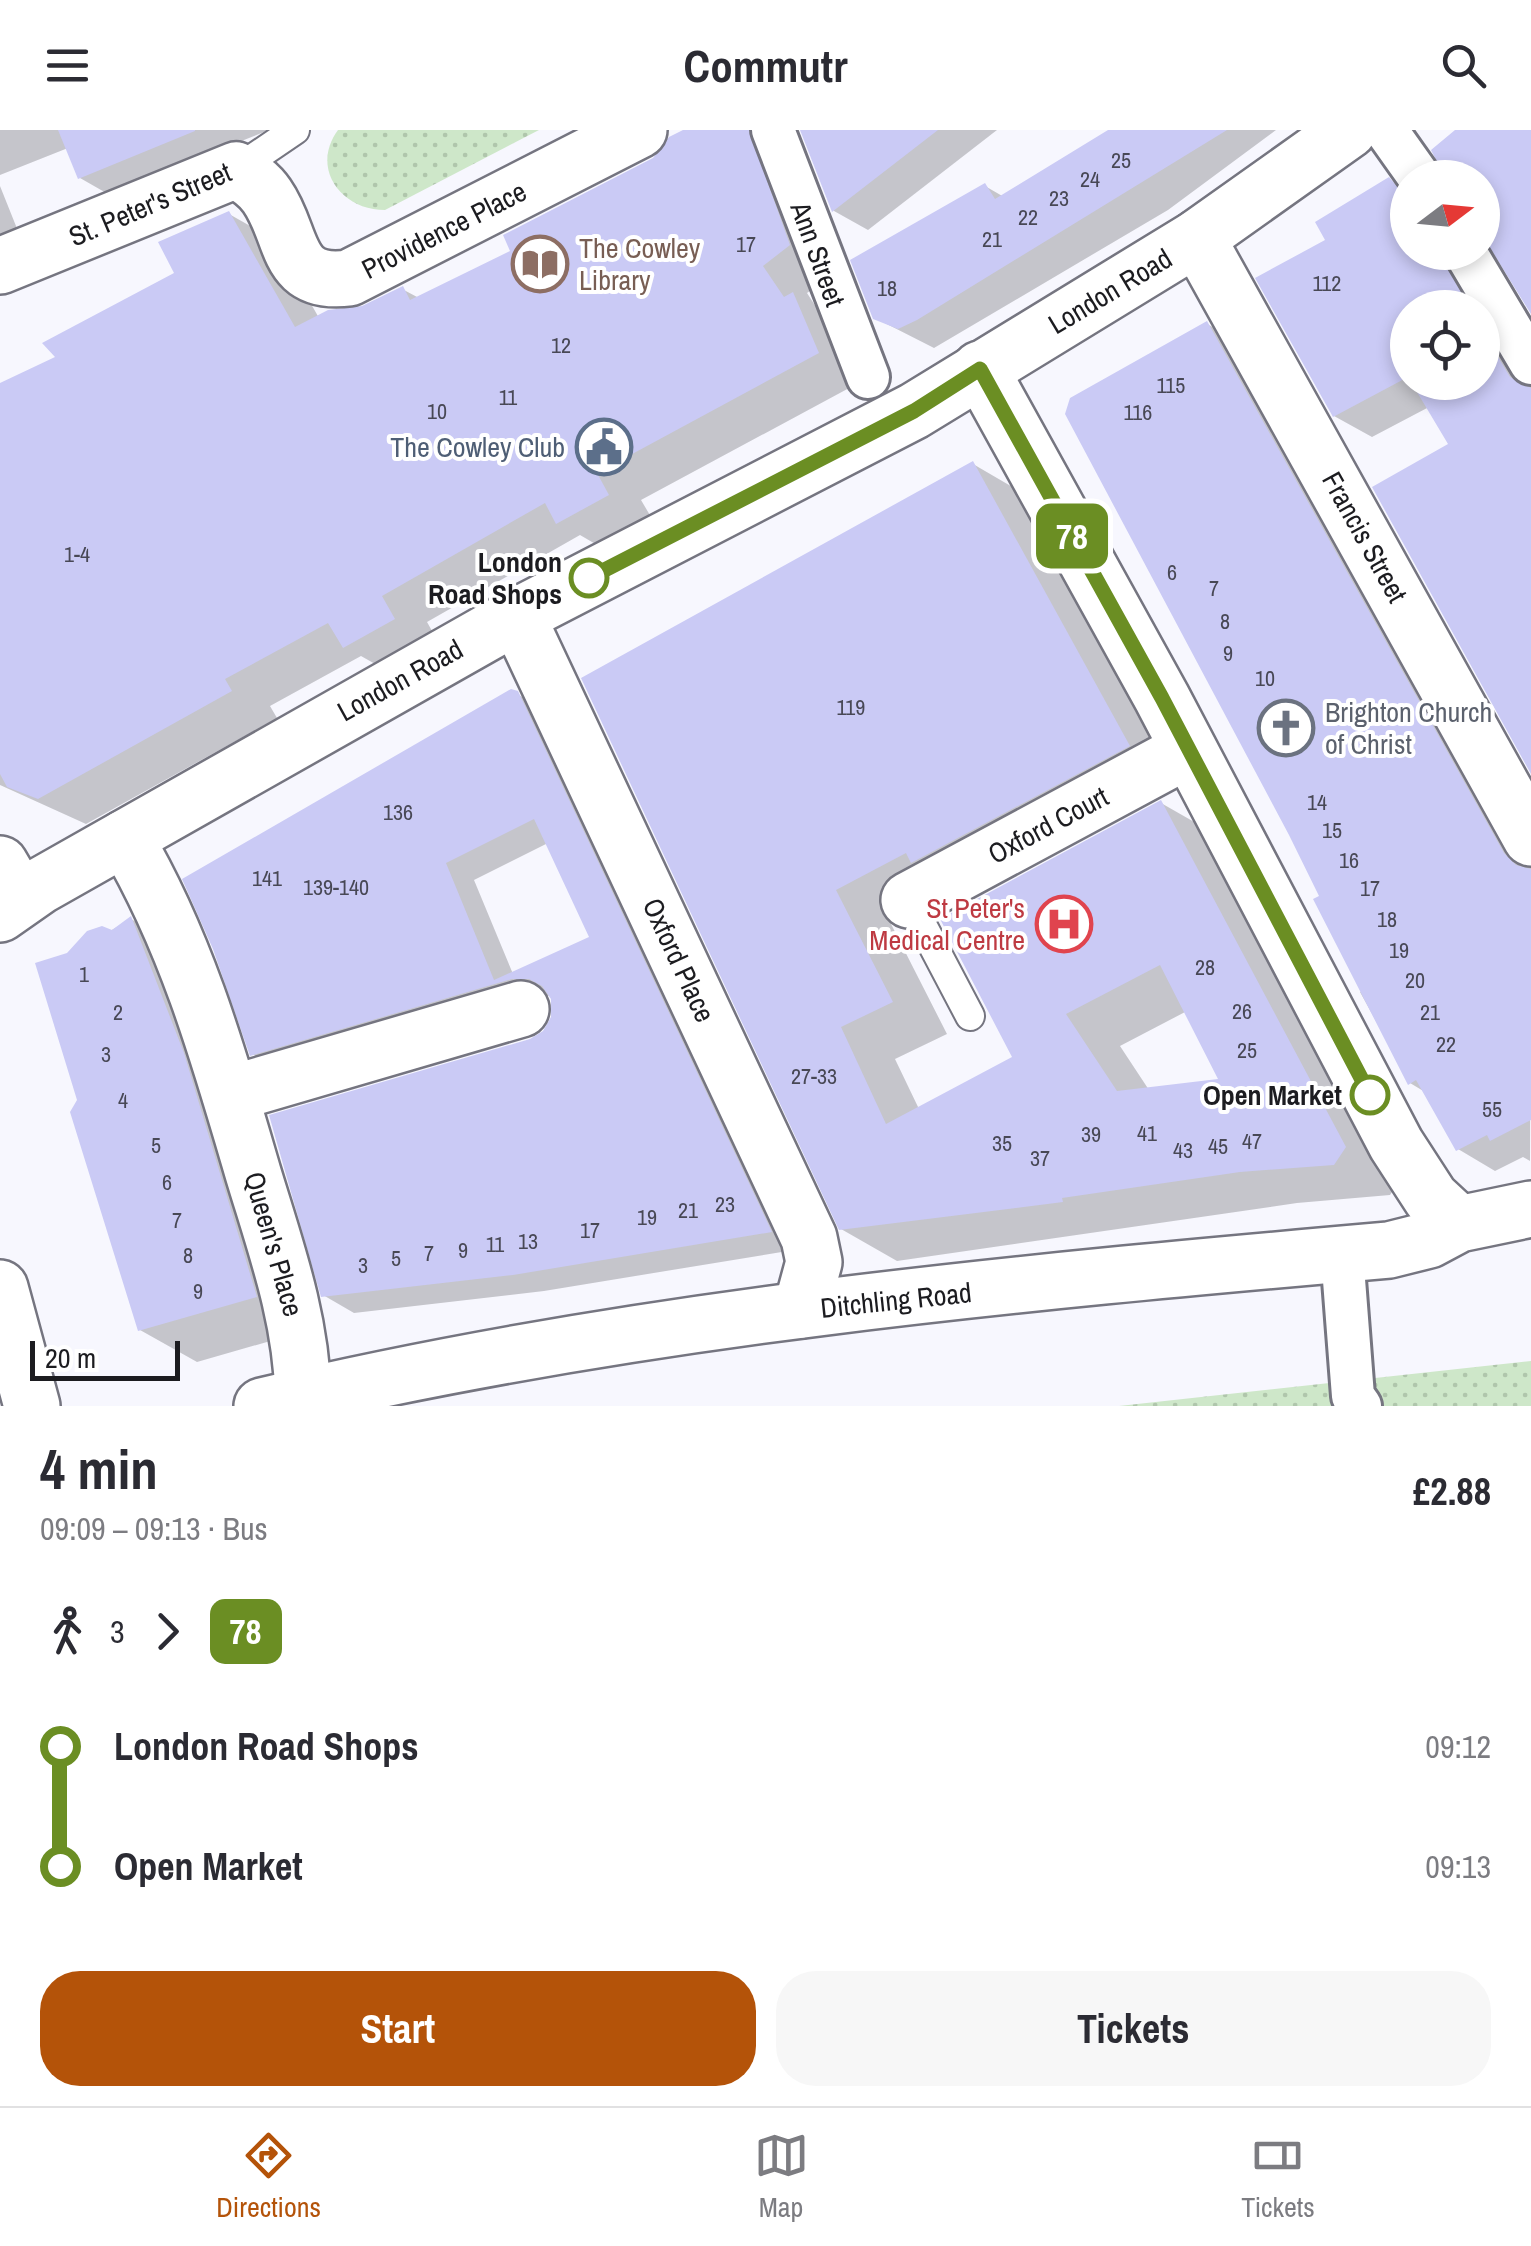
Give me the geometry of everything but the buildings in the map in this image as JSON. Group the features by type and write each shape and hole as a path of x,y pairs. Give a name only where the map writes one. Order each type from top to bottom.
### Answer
{"main road":[{"name":"Providence Place","path":"236,170 268,197 297,264 314,276 332,280 366,271 639,130"},
{"name":"London Road","path":"7,892 125,838 518,616 914,411 1196,238 1349,130"},
{"name":"St. Peter's Street","path":"0,266 236,170"},
{"name":"Francis Street","path":"1196,238 1531,838"},
{"path":"980,369 1188,750 1396,1144 1431,1198 1459,1224"},
{"name":"Oxford Place","path":"518,616 808,1238 814,1262 801,1310"},
{"name":"Oxford Court","path":"908,900 1188,750"},
{"name":"Queen's Place","path":"125,838 186,957 299,1329 282,1401"},
{"path":"230,1094 521,1009"},
{"name":"Ditchling Road","path":"282,1401 477,1358 801,1310 1402,1247 1429,1240 1459,1224 1531,1209"},
{"path":"0,1288 32,1406"}],"street":[{"name":"Ann Street","path":"773,130 868,377"},
{"path":"1386,130 1407,160"},
{"path":"1476,270 1531,363"},
{"path":"1342,1254 1354,1396 1360,1406"}],"lane":[{"name":"St. Peter's Street","path":"236,170 294,130"},
{"path":"908,900 970,1016"}],"green space":[{"path":"338,130 539,130 385,210 355,203 334,184 327,159"},
{"path":"1531,1361 1531,1406 1119,1406"}],"bus line":[{"name":"78","path":"589,578 914,411 980,369 1162,698 1370,1095"}],"place":[{"name":"The Cowley Library","path":"540,264"},
{"name":"The Cowley Club","path":"604,447"},
{"name":"London Road Shops","path":"589,578"},
{"name":"Brighton Church of Christ","path":"1286,728"},
{"name":"St Peter's Medical Centre","path":"1064,924"},
{"name":"Open Market","path":"1370,1095"}]}
